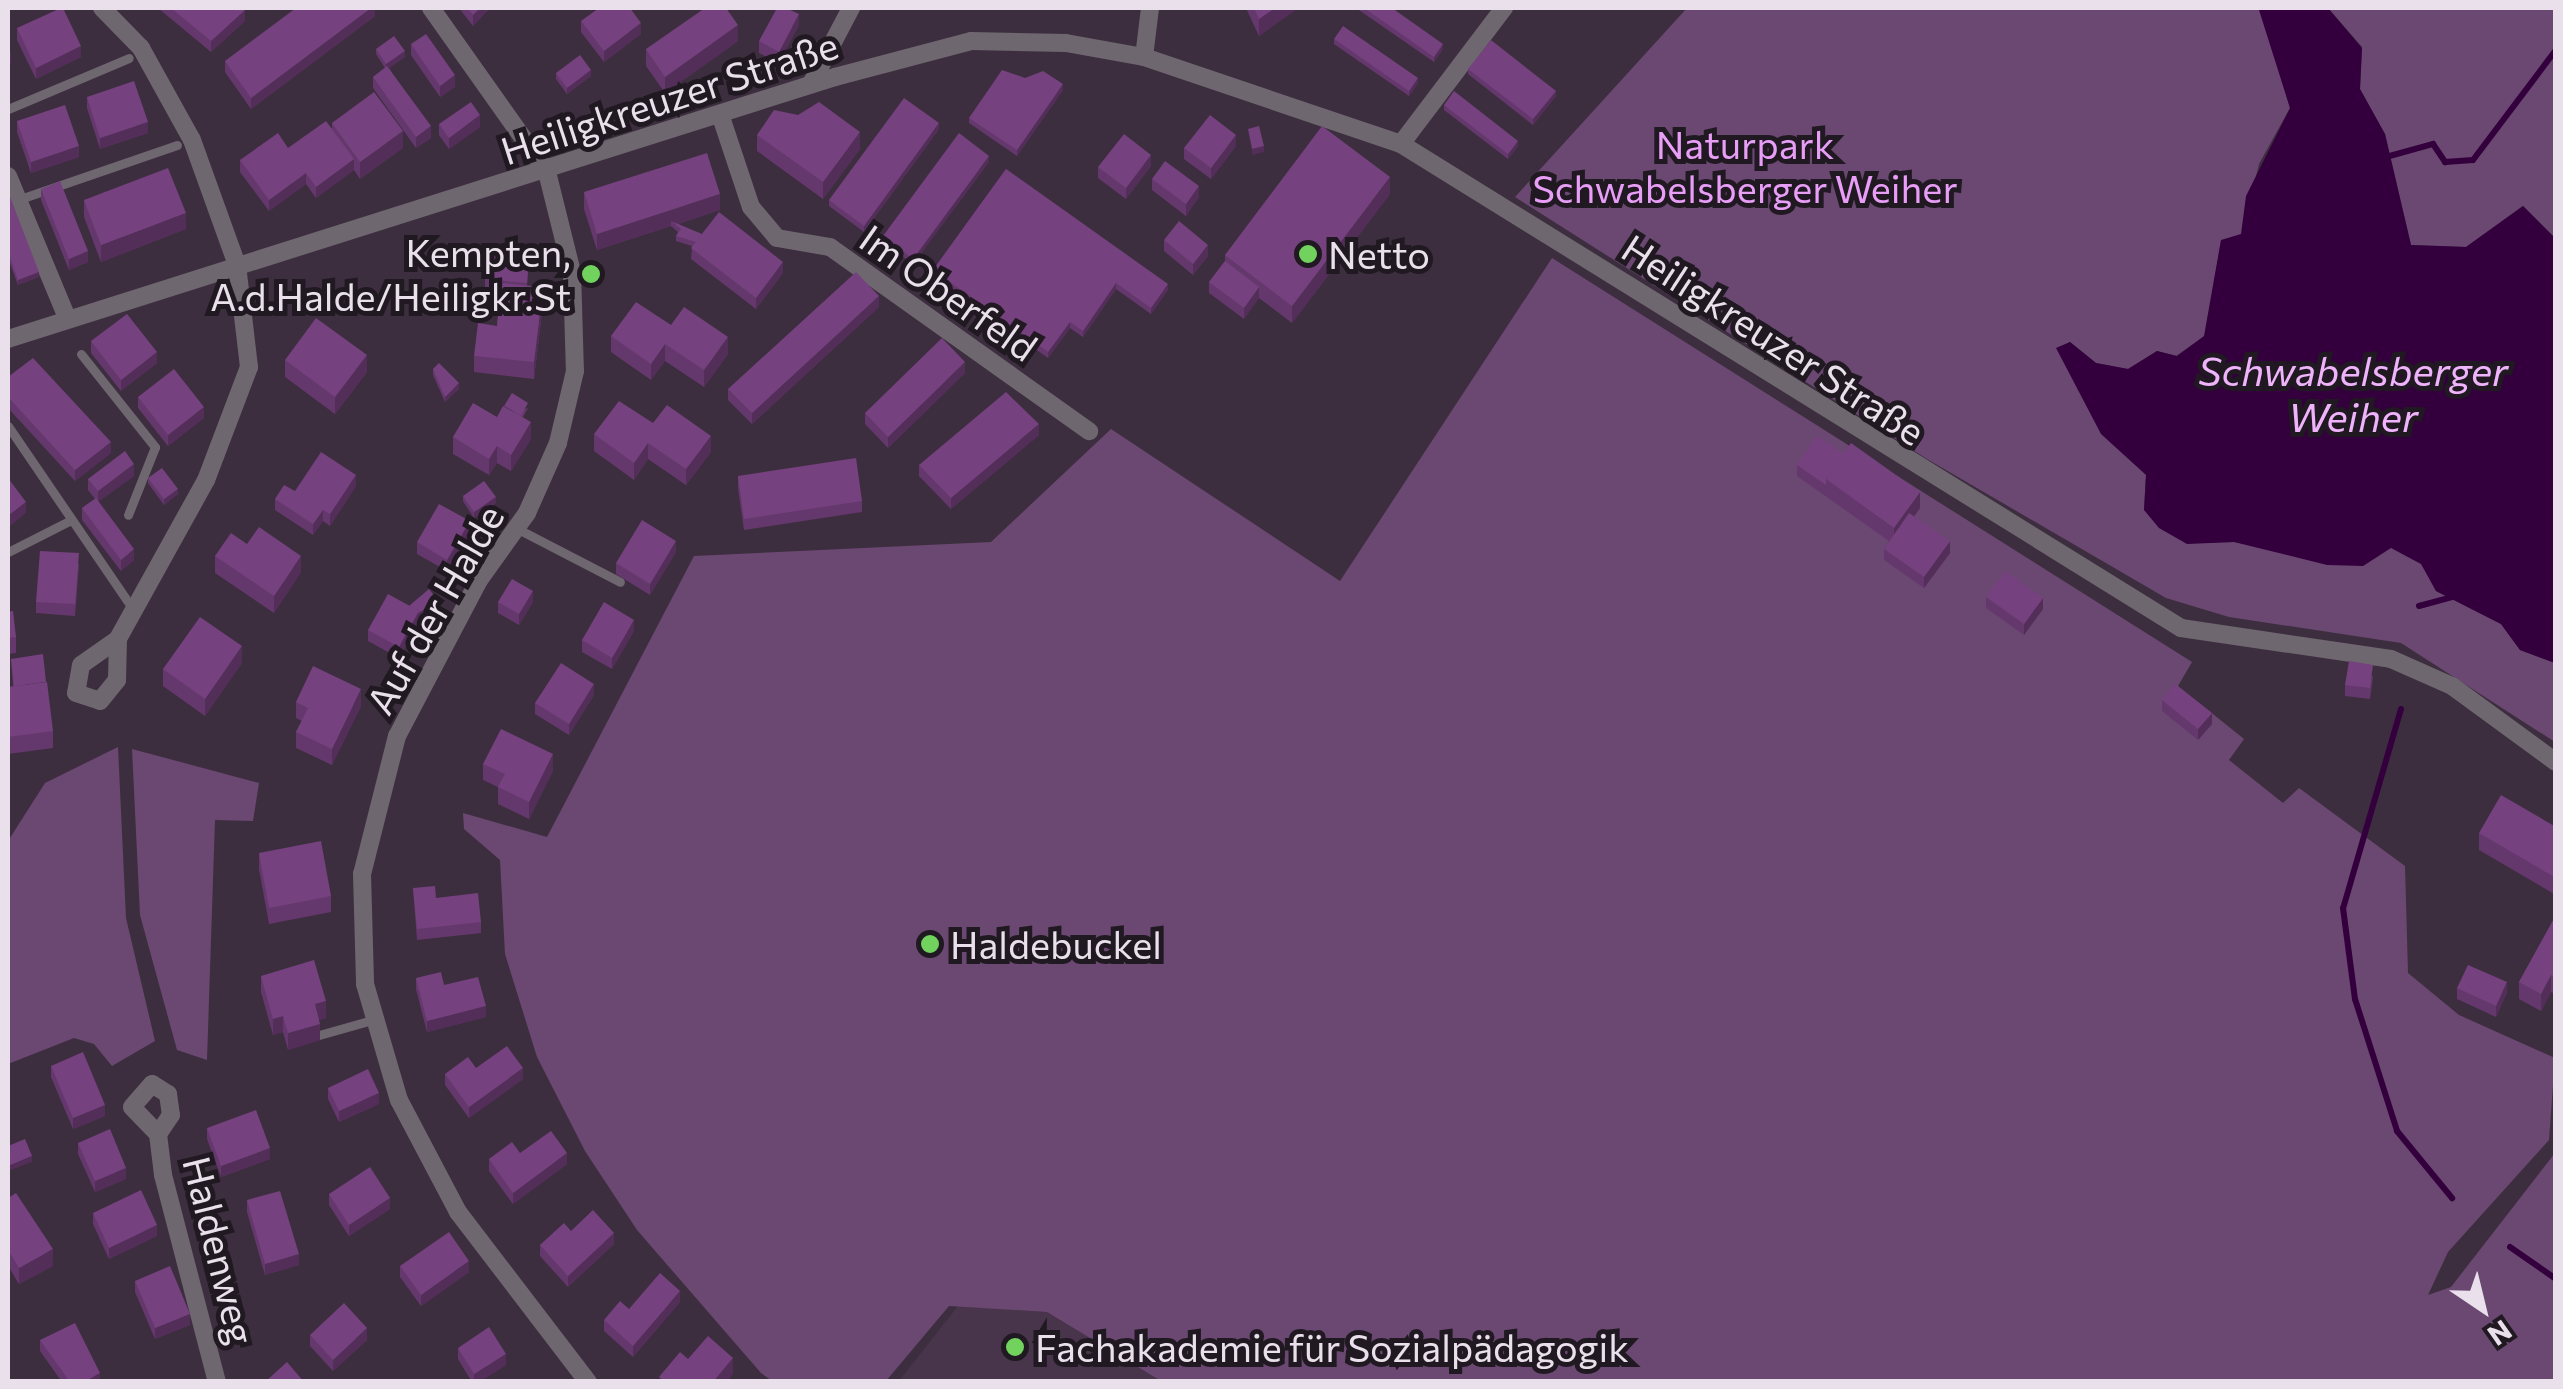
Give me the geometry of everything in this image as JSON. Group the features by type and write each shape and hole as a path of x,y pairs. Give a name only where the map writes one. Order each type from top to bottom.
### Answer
{"street":[{"path":"102,8 170,92 236,264 249,367 237,412 118,640"},
{"path":"430,8 547,172"},
{"path":"811,84 852,8"},
{"path":"1144,57 1150,8"},
{"path":"1401,144 1504,8"},
{"name":"Heiligkreuzer Straße","path":"8,339 66,315 547,172 811,84 971,41 1066,42 1144,57 1401,144 2180,628 2391,660 2452,686 2556,762"},
{"name":"Im Oberfeld","path":"721,117 751,206 776,238 830,248 1088,431"},
{"name":"Auf der Halde","path":"547,172 572,272 575,371 558,443 516,528 397,736 362,874 376,1019 399,1100 458,1212 588,1382"},
{"path":"8,176 66,315"},
{"name":"Haldenweg","path":"158,1134 217,1382"}],"lane":[{"path":"8,109 128,58"},
{"path":"20,199 176,145"},
{"path":"81,354 155,446 128,516"},
{"path":"8,426 58,492 69,521 132,608"},
{"path":"8,552 69,521"},
{"path":"516,528 620,582"},
{"path":"319,1035 376,1019"}],"shaded area":[{"name":"Fachakademie für Sozialpädagogik","path":"958,1306 1047,1312 1161,1381 898,1382"}],"green space":[{"name":"Naturpark Schwabelsberger Weiher","path":"1687,8 2261,8 2290,108 2259,164 2242,234 2221,241 2205,336 2176,356 2157,351 2128,369 2096,363 2070,342 2057,349 2146,475 2144,510 2187,543 2234,542 2363,566 2391,547 2422,564 2436,591 2501,624 2520,650 2555,663 2555,742 2401,643 2229,617 2166,598 1927,459 1515,197"},
{"path":"2328,8 2555,8 2555,238 2523,206 2466,247 2411,245 2385,134 2360,89 2362,47"},
{"path":"1552,258 2192,662 2178,686 2244,739 2229,760 2283,803 2299,788 2405,866 2408,973 2459,1015 2555,1058 2549,1140 2448,1252 2428,1295 2451,1287 2555,1153 2555,1381 1161,1381 1047,1312 949,1306 886,1381 772,1381 761,1373 637,1230 585,1151 537,1057 505,954 500,860 464,829 463,813 547,837 694,556 991,542 1111,429 1340,581"},
{"path":"118,747 126,918 155,1041 112,1066 94,1044 74,1038 8,1064 8,841 45,783"},
{"path":"132,749 259,783 253,821 215,820 207,1060 177,1050 140,915"}],"water":[{"name":"Schwabelsberger Weiher","path":"2328,8 2362,48 2360,89 2385,134 2411,245 2466,247 2523,206 2555,238 2555,663 2520,650 2501,624 2436,591 2421,564 2391,548 2363,566 2327,565 2234,542 2187,544 2159,528 2144,510 2146,475 2101,434 2056,348 2070,342 2096,363 2128,369 2157,351 2177,356 2204,336 2221,240 2241,234 2246,196 2290,108 2259,10"}],"building":[{"path":"61,8 81,46 36,68 17,28"},
{"path":"171,8 242,8 245,10 211,41"},
{"path":"296,8 371,8 251,98 225,61"},
{"path":"599,8 630,8 641,23 604,51 581,21"},
{"path":"705,8 726,8 738,25 665,77 646,49"},
{"path":"777,8 799,14 779,52 759,41"},
{"path":"1254,8 1275,8 1259,19"},
{"path":"1364,8 1392,8 1443,44 1434,57"},
{"path":"1343,26 1418,78 1409,91 1334,39"},
{"path":"426,34 455,75 440,86 411,44"},
{"path":"394,36 405,51 386,64 376,49"},
{"path":"1491,40 1556,91 1533,119 1468,69"},
{"path":"580,55 591,70 567,88 556,73"},
{"path":"387,66 431,126 416,137 373,77"},
{"path":"1002,70 1025,78 1043,71 1063,84 1017,150 969,118"},
{"path":"134,81 148,122 100,138 87,97"},
{"path":"1454,91 1518,141 1508,154 1444,105"},
{"path":"374,92 403,131 360,162 332,123"},
{"path":"904,98 939,123 864,226 829,200"},
{"path":"471,102 480,115 449,138 439,124"},
{"path":"819,102 860,132 823,182 757,135 774,110 798,115"},
{"path":"65,105 79,146 31,162 17,121"},
{"path":"1210,115 1236,135 1211,168 1184,148"},
{"path":"326,121 354,159 316,187 306,173 269,200 240,160 278,133 288,148"},
{"path":"1259,126 1264,146 1252,149 1248,129"},
{"path":"1322,126 1390,177 1292,306 1225,255"},
{"path":"959,133 989,156 913,259 883,236"},
{"path":"1124,134 1151,155 1126,188 1098,167"},
{"path":"707,153 720,194 597,234 584,192"},
{"path":"1165,161 1199,186 1186,204 1152,179"},
{"path":"168,168 186,213 101,245 84,200"},
{"path":"1006,169 1168,284 1151,308 1116,283 1083,331 1070,322 1048,352 933,270"},
{"path":"60,181 88,251 69,259 41,189"},
{"path":"8,192 39,272 18,280 8,252"},
{"path":"719,212 783,262 756,298 691,248"},
{"path":"671,221 702,234 696,242 676,236 681,229"},
{"path":"1179,221 1208,245 1193,264 1164,240"},
{"path":"487,249 529,252 527,283 485,279"},
{"path":"1225,261 1259,287 1244,308 1209,282"},
{"path":"856,272 879,296 752,413 728,389"},
{"path":"501,283 543,287 534,362 474,356 478,323 497,326"},
{"path":"636,302 671,325 684,307 728,337 704,370 665,344 651,364 611,336"},
{"path":"127,314 157,352 121,380 91,341"},
{"path":"316,318 367,355 335,397 285,360"},
{"path":"942,338 965,362 888,437 865,413"},
{"path":"33,358 111,442 75,470 8,397 8,377"},
{"path":"439,363 459,383 445,397 433,369"},
{"path":"174,369 204,407 168,435 138,397"},
{"path":"1006,392 1039,424 951,498 919,465"},
{"path":"512,393 528,403 521,416 504,406"},
{"path":"619,401 653,423 667,405 711,436 686,469 648,443 634,463 594,434"},
{"path":"473,403 497,417 503,406 531,422 511,455 497,446 489,459 453,437"},
{"path":"1817,436 1844,454 1826,479 1826,485 1797,465"},
{"path":"1851,443 1920,492 1894,528 1826,479"},
{"path":"125,451 134,464 98,491 88,479"},
{"path":"321,452 356,475 330,514 323,510 313,524 275,499 284,485 295,491"},
{"path":"856,458 862,501 744,519 738,476"},
{"path":"162,468 178,489 164,499 148,478"},
{"path":"8,478 26,502 8,516"},
{"path":"484,481 496,497 474,512 463,496"},
{"path":"96,498 134,549 121,560 82,508"},
{"path":"439,504 470,521 447,560 417,542"},
{"path":"1909,513 1950,541 1924,577 1884,549"},
{"path":"642,520 676,541 650,584 616,563"},
{"path":"259,527 301,556 274,596 215,556 231,533 247,544"},
{"path":"40,551 79,553 75,604 36,602"},
{"path":"2005,571 2043,598 2024,624 1986,597"},
{"path":"512,579 533,591 519,614 498,602"},
{"path":"429,589 439,602 417,613 409,606"},
{"path":"388,594 419,611 399,647 368,630"},
{"path":"604,602 634,620 612,658 582,640"},
{"path":"13,611 16,637 8,638 8,612"},
{"path":"200,617 242,646 205,699 163,669"},
{"path":"43,654 46,682 14,686 11,659"},
{"path":"2349,661 2373,665 2370,688 2345,685"},
{"path":"561,663 594,684 569,724 535,703"},
{"path":"313,666 361,689 332,749 296,732 308,708 296,702"},
{"path":"47,682 53,731 8,737 8,687"},
{"path":"2175,684 2212,713 2198,729 2162,700"},
{"path":"501,729 553,754 529,802 498,787 505,774 483,764"},
{"path":"2501,795 2556,827 2556,878 2479,833"},
{"path":"321,841 331,896 269,908 259,853"},
{"path":"435,886 436,898 478,893 481,922 417,929 413,888"},
{"path":"2556,915 2556,978 2551,975 2541,994 2519,982"},
{"path":"314,960 326,1001 315,1004 320,1024 288,1033 283,1016 273,1019 261,976"},
{"path":"2468,965 2507,982 2496,1006 2457,988"},
{"path":"441,972 444,985 478,977 486,1006 427,1021 416,978"},
{"path":"507,1046 523,1068 469,1107 445,1074 468,1057 476,1068"},
{"path":"83,1052 105,1105 73,1118 51,1066"},
{"path":"368,1069 379,1093 339,1111 328,1088"},
{"path":"256,1110 270,1148 221,1166 207,1128"},
{"path":"110,1129 126,1168 95,1181 78,1143"},
{"path":"551,1131 567,1153 513,1193 489,1159 512,1142 520,1153"},
{"path":"25,1139 32,1156 8,1166 8,1146"},
{"path":"370,1167 390,1198 349,1225 329,1194"},
{"path":"141,1190 157,1225 109,1248 93,1213"},
{"path":"280,1191 299,1254 265,1264 247,1200"},
{"path":"16,1193 53,1249 19,1268 8,1254 8,1198"},
{"path":"593,1210 614,1233 568,1276 540,1245 564,1223 571,1231"},
{"path":"449,1232 469,1261 421,1295 400,1266"},
{"path":"170,1266 190,1314 155,1328 135,1281"},
{"path":"660,1273 680,1291 633,1346 604,1320 620,1301 629,1309"},
{"path":"344,1303 367,1328 333,1360 310,1335"},
{"path":"75,1323 100,1373 84,1382 70,1382 40,1340"},
{"path":"489,1327 506,1354 474,1374 458,1348"},
{"path":"708,1336 733,1358 713,1382 664,1382 659,1377 680,1352 688,1359"},
{"path":"287,1362 304,1382 265,1382"}],"waterway":[{"path":"2386,157 2433,144 2445,162 2473,160 2556,50"},
{"path":"2419,606 2452,597"},
{"path":"2401,709 2343,908 2355,999 2397,1131 2452,1198"},
{"path":"2510,1247 2556,1279"}],"place":[{"name":"Netto","path":"1308,254"},
{"name":"Kempten, A.d.Halde/Heiligkr.St","path":"591,274"},
{"name":"Haldebuckel","path":"930,944"},
{"name":"Fachakademie für Sozialpädagogik","path":"1015,1347"}]}
